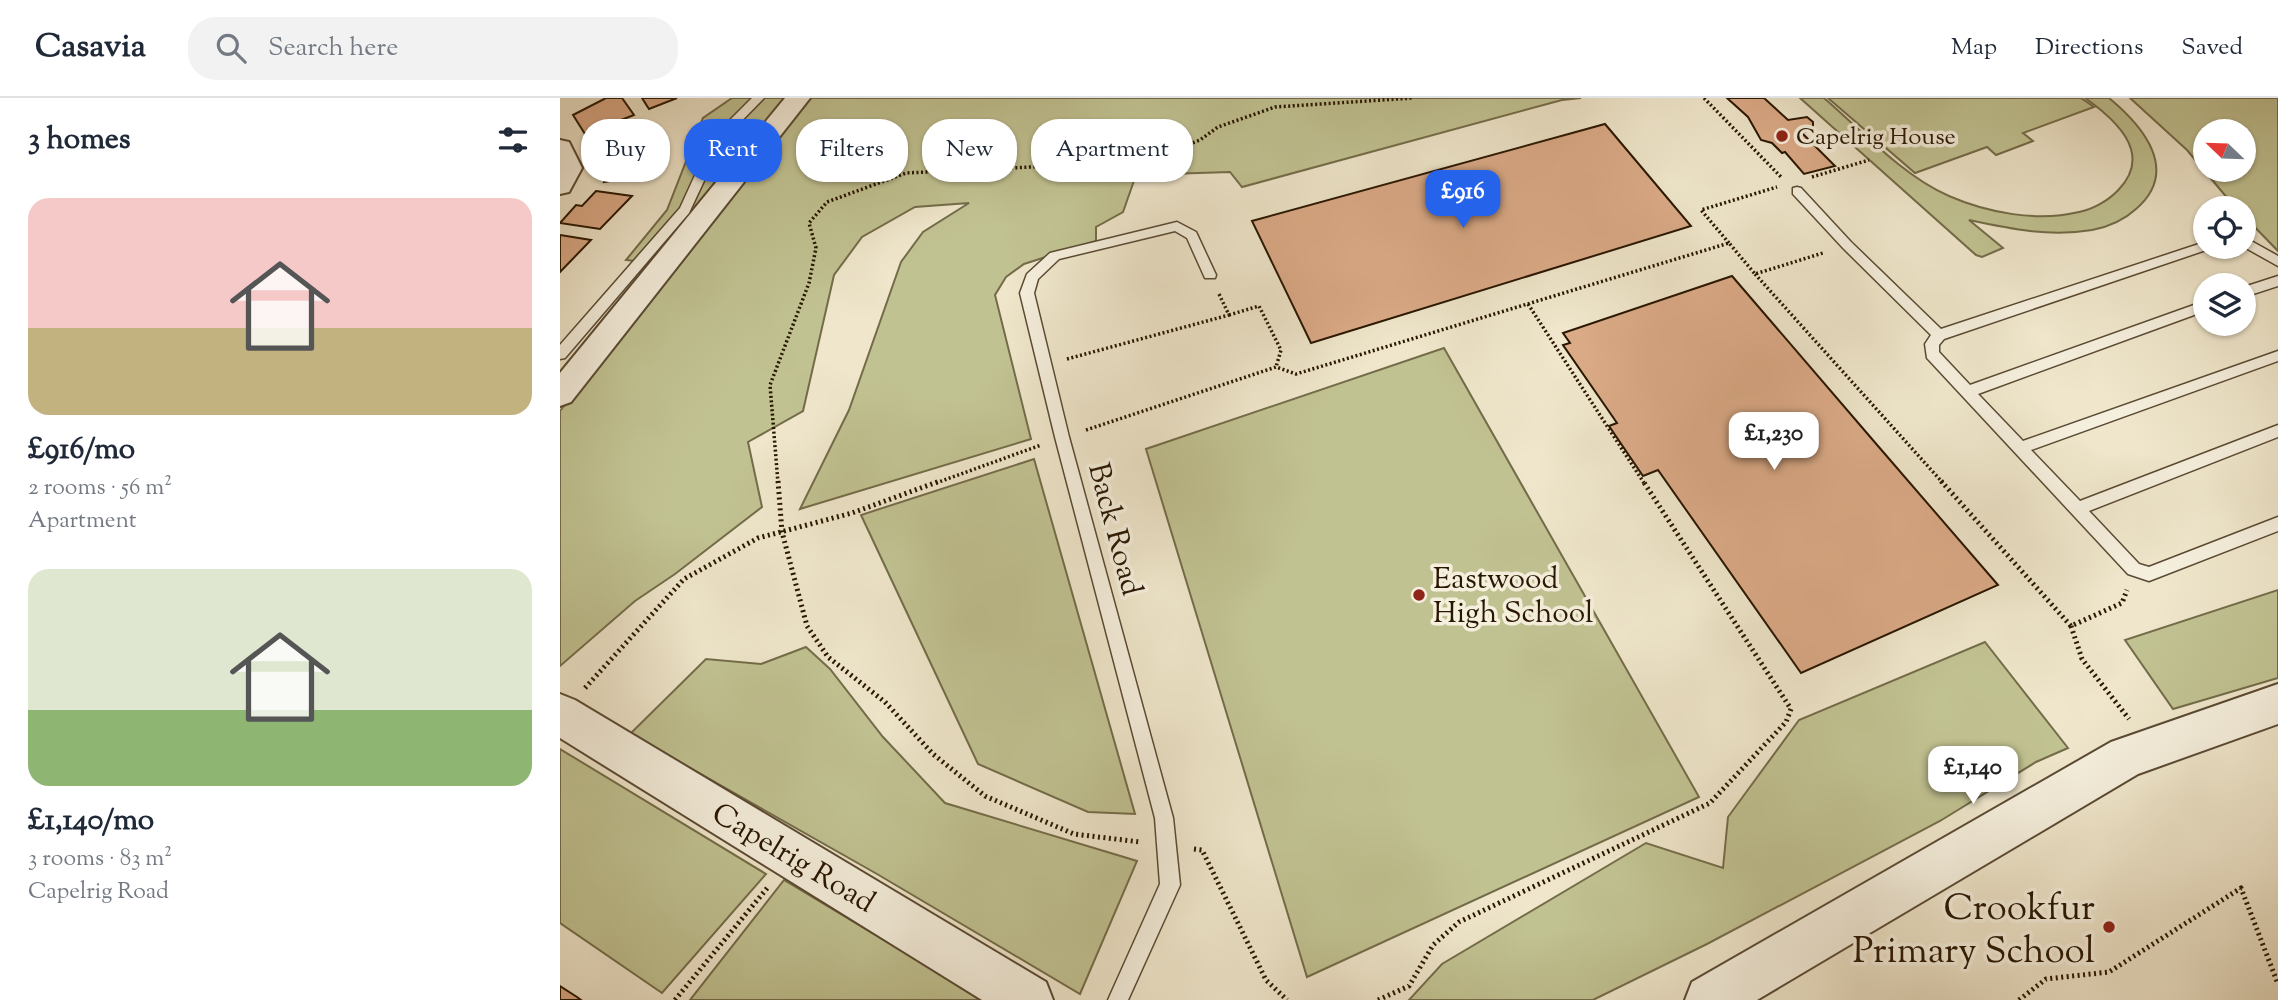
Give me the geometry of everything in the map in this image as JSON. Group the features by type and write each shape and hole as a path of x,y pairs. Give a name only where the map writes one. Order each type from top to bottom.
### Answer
{"street":[{"path":"560,394 798,98"},
{"path":"560,148 569,168 560,186"},
{"path":"1710,1000 2126,757 2278,704"},
{"name":"Capelrig Road","path":"560,715 1028,1000"}],"lane":[{"path":"560,354 685,210 718,138 758,98"},
{"path":"1793,188 1939,335"},
{"name":"Back Road","path":"1118,1000 1170,885 1164,818 1062,437 1027,293 1032,277 1055,257 1177,226 1192,235 1210,275"},
{"path":"2256,248 2278,262"},
{"path":"2193,250 1939,335 1932,344 1931,354 2134,569 2149,574 2158,572 2278,524"},
{"path":"2256,288 2278,281"},
{"path":"1967,393 2193,310"},
{"path":"2019,448 2278,356"},
{"path":"2077,509 2278,431"}],"path":[{"path":"1287,1000 1266,980 1202,850 1074,834 985,796 933,754 885,702 828,657 807,626 782,532 770,385 809,283 816,248 809,223 827,202 906,173 1072,165 1174,150 1200,139 1218,127 1275,107 1413,98"},
{"path":"1704,98 1793,188"},
{"path":"1869,160 1793,188 1701,210 1755,274 2071,626 2082,659 2151,747"},
{"path":"560,715 684,579 758,538 852,513 1062,437 1276,367 1296,374 1730,243"},
{"path":"1755,274 1847,245"},
{"path":"1210,275 1229,315"},
{"path":"1378,1000 1409,986 1433,945 1459,922 1710,803 1786,722 1791,709 1528,304"},
{"path":"1045,365 1259,306 1281,350 1276,367"},
{"path":"2071,626 2122,603 2134,569"},
{"path":"675,1000 793,856"},
{"path":"2019,1000 2046,979 2109,972 2241,888 2278,984"}],"green space":[{"path":"732,98 788,98 771,119 703,118"},
{"path":"810,98 1581,98 1562,100 1242,187 1230,172 1193,173 1193,119 1031,119 1031,182 1134,182 1123,212 1096,227 1096,241 1024,264 1006,277 995,295 1031,439 800,509 849,410 901,262 923,232 969,203 915,207 862,237 834,275 803,411 748,442 762,507 635,601 560,666 560,411 740,182 782,182 782,130"},
{"path":"1800,98 1824,98 1899,165 1932,188 1964,202 1996,211 2046,216 2089,209 2109,198 2125,181 2132,160 2128,141 2112,120 2085,98 2109,98 2145,136 2156,165 2155,180 2149,195 2131,213 2092,230 2045,232 1969,220 2003,248 1982,257 1976,255"},
{"path":"1828,98 2081,98 2094,107 2023,133 2033,141 1996,155 1987,147 1915,173"},
{"path":"2130,98 2278,98 2278,251 2256,228 2256,196 2226,196 2214,182 2256,182 2256,119 2193,119 2193,157"},
{"path":"684,167 684,182 718,182 651,263 626,260 667,210"},
{"path":"1444,348 1699,797 1307,977 1146,449"},
{"path":"1034,459 1135,814 1088,812 978,764 861,515"},
{"path":"2278,590 2278,678 2173,709 2125,640"},
{"path":"1985,642 2068,748 2036,762 1940,821 1707,944 1593,1000 1409,1000 1442,964 1646,843 1723,868 1728,817 1799,720"},
{"path":"806,647 830,669 883,737 945,803 1137,861 1080,994 877,874 630,734 706,659 761,664"},
{"path":"560,749 766,874 662,993 560,923"},
{"path":"784,880 984,1000 690,1000"}],"building":[{"path":"606,98 622,98 634,115 624,119 581,119 581,128 573,115"},
{"path":"642,98 677,98 649,109"},
{"name":"Capelrig House","path":"1727,98 1764,98 1788,120 1807,117 1813,122 1813,128 1802,133 1835,166 1804,174 1785,152 1782,153 1772,143 1761,140 1748,117"},
{"path":"1605,124 1691,226 1311,343 1252,221"},
{"path":"596,191 632,196 600,229 560,223 576,205 582,206"},
{"path":"560,235 591,240 560,272"},
{"path":"1732,276 1998,585 1801,673 1658,470 1643,476 1609,426 1617,423 1563,345 1570,343 1563,333"},
{"path":"560,986 577,997 581,1000 560,1000"}],"place":[{"name":"Capelrig House","path":"1782,136"},
{"name":"Eastwood High School","path":"1419,595"},
{"name":"Crookfur Primary School","path":"2109,927"}]}
